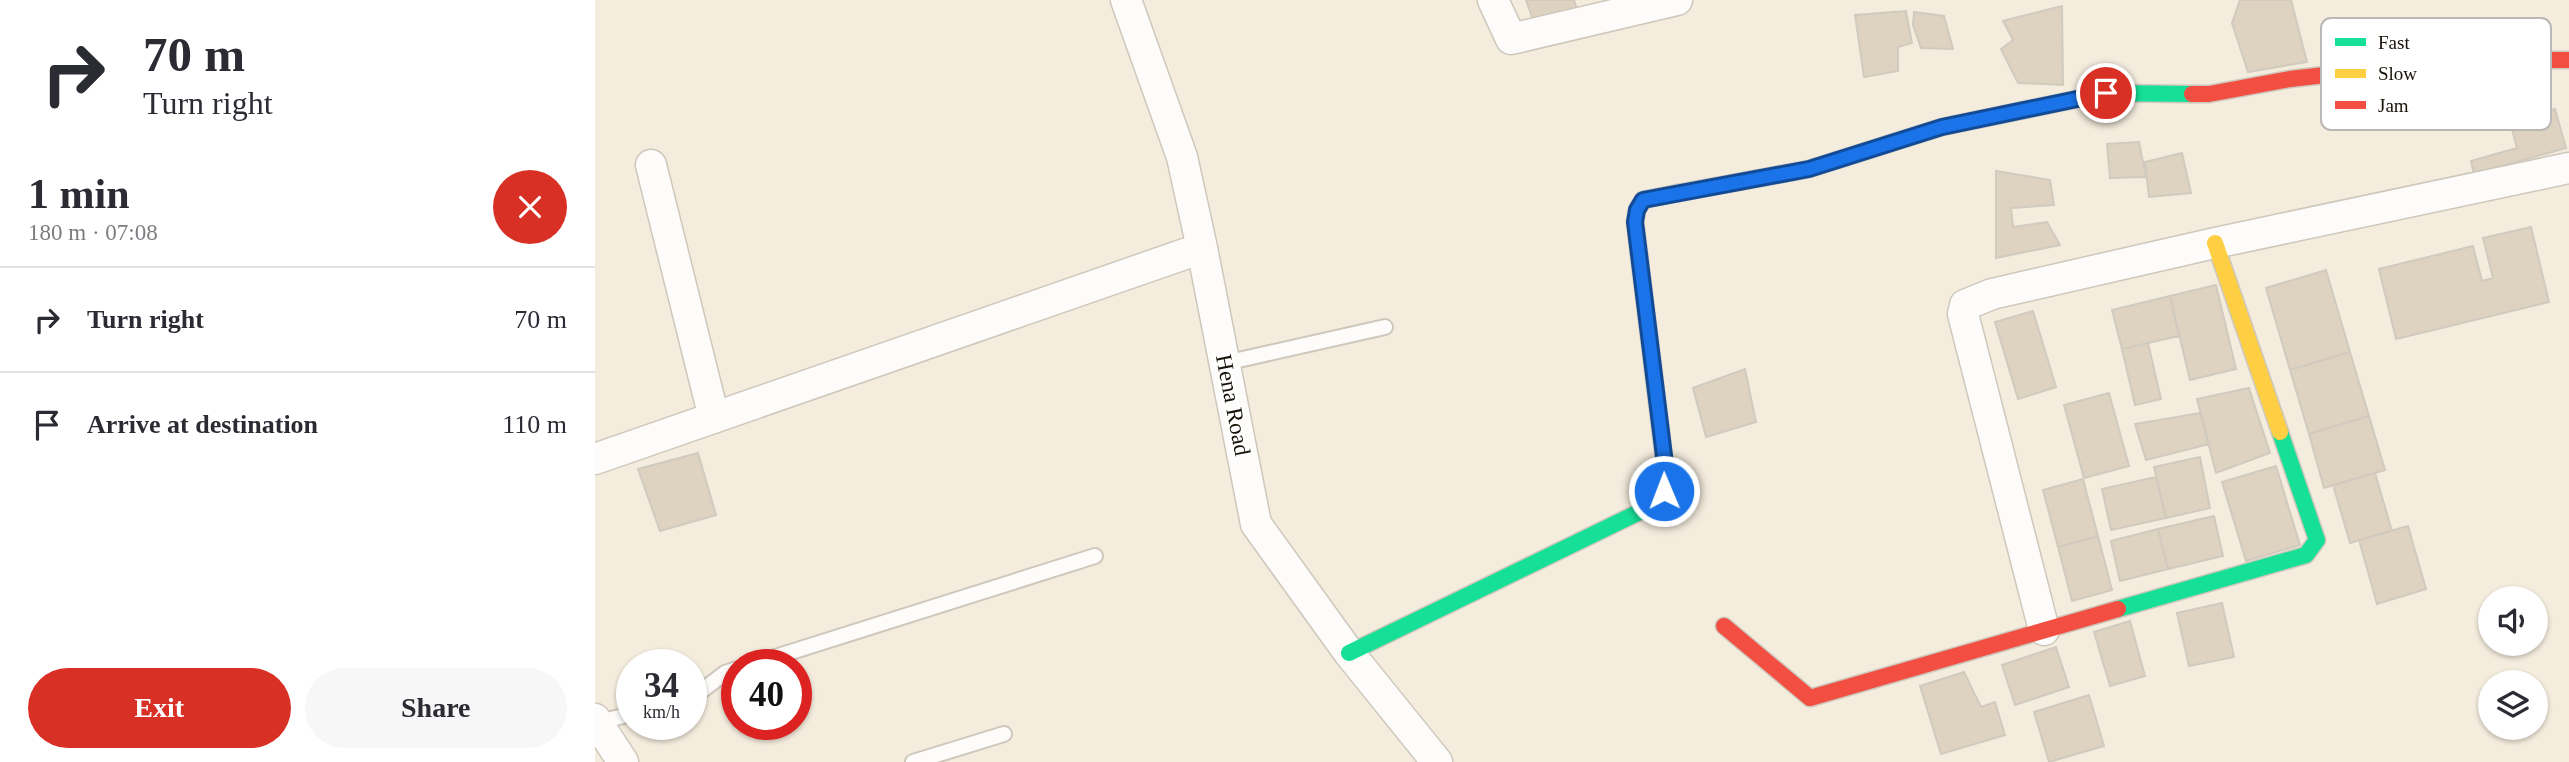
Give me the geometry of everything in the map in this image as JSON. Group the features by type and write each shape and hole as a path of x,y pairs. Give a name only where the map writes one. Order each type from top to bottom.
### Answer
{"street":[{"name":"Hena Road","path":"1126,0 1182,157 1256,524 1349,653 1437,762"},
{"path":"1493,0 1511,39 1677,0"},
{"path":"2551,60 2569,60"},
{"path":"1349,653 1660,502 1667,480 1635,222 1637,210 1643,200 1809,169 1942,127 2106,93 2209,94 2321,76"},
{"path":"651,165 714,418"},
{"path":"2044,630 1963,314 1965,305 1992,294 2215,243 2569,168"},
{"path":"1724,626 1810,698 2306,555 2317,540 2215,243"},
{"path":"595,459 1202,248"},
{"path":"596,720 623,762"}],"lane":[{"path":"1225,363 1385,327"},
{"path":"801,649 1095,556"},
{"path":"707,687 721,676"},
{"path":"596,720 616,717"},
{"path":"913,762 1004,734"}],"building":[{"path":"1526,0 1574,0 1578,12 1536,28"},
{"path":"2240,0 2291,0 2307,62 2248,72 2232,23"},
{"path":"2062,6 2063,85 2018,83 2001,49 2013,40 2003,21"},
{"path":"1906,11 1912,43 1898,47 1898,71 1864,77 1855,15"},
{"path":"1914,12 1944,16 1953,49 1921,48 1913,25"},
{"path":"2555,109 2566,148 2474,174 2471,161 2517,148 2512,130 2551,130 2551,110"},
{"path":"2139,142 2146,177 2110,178 2107,144"},
{"path":"2182,153 2191,193 2149,197 2145,162"},
{"path":"1996,171 2050,180 2054,205 2011,208 2013,227 2047,222 2060,245 1996,258"},
{"path":"2531,227 2549,302 2396,339 2379,269 2473,246 2482,281 2493,278 2483,238"},
{"path":"2326,270 2350,352 2290,370 2266,288"},
{"path":"2216,285 2236,369 2190,380 2170,296"},
{"path":"2170,296 2179,336 2122,349 2112,310"},
{"path":"2033,311 2056,387 2018,399 1995,322"},
{"path":"2148,343 2161,399 2135,405 2122,349"},
{"path":"2350,352 2369,416 2309,434 2290,370"},
{"path":"1745,369 1756,422 1706,437 1693,388"},
{"path":"2249,388 2270,453 2216,473 2197,399"},
{"path":"2109,393 2129,466 2084,478 2064,405"},
{"path":"2201,413 2209,444 2146,460 2135,424"},
{"path":"2369,416 2385,470 2324,488 2309,434"},
{"path":"698,453 716,515 660,531 638,469"},
{"path":"2200,457 2210,508 2166,518 2154,467"},
{"path":"2276,466 2300,545 2246,561 2222,482"},
{"path":"2375,473 2392,531 2350,543 2333,485"},
{"path":"2156,477 2166,518 2111,530 2102,489"},
{"path":"2083,479 2098,536 2058,547 2043,490"},
{"path":"2214,516 2223,556 2168,569 2158,529"},
{"path":"2408,526 2426,589 2377,604 2359,540"},
{"path":"2158,529 2168,569 2120,581 2111,541"},
{"path":"2098,536 2112,590 2072,601 2058,547"},
{"path":"2222,603 2234,657 2189,666 2177,613"},
{"path":"2130,621 2145,676 2110,686 2094,632"},
{"path":"2056,647 2069,687 2015,705 2002,665"},
{"path":"1964,672 1981,707 1995,702 2005,735 1941,754 1920,686"},
{"path":"2089,695 2104,746 2049,762 2034,712"}],"traffic: fast":[{"path":"1678,193 1809,169 1942,127 2106,93 2192,94"},
{"path":"2118,609 2306,555 2317,540 2280,432"},
{"path":"1349,653 1660,502 1667,480 1664,458"}],"traffic: slow":[{"path":"1664,458 1635,222 1637,210 1643,200 1678,193"},
{"path":"2215,243 2280,432"}],"traffic: jam":[{"path":"2551,60 2569,60"},
{"path":"2192,94 2209,94 2321,75"},
{"path":"1724,626 1810,698 2118,609"}],"route":[{"path":"1664,491 1667,480 1635,222 1637,210 1643,200 1809,169 1942,127 2106,93"}]}
